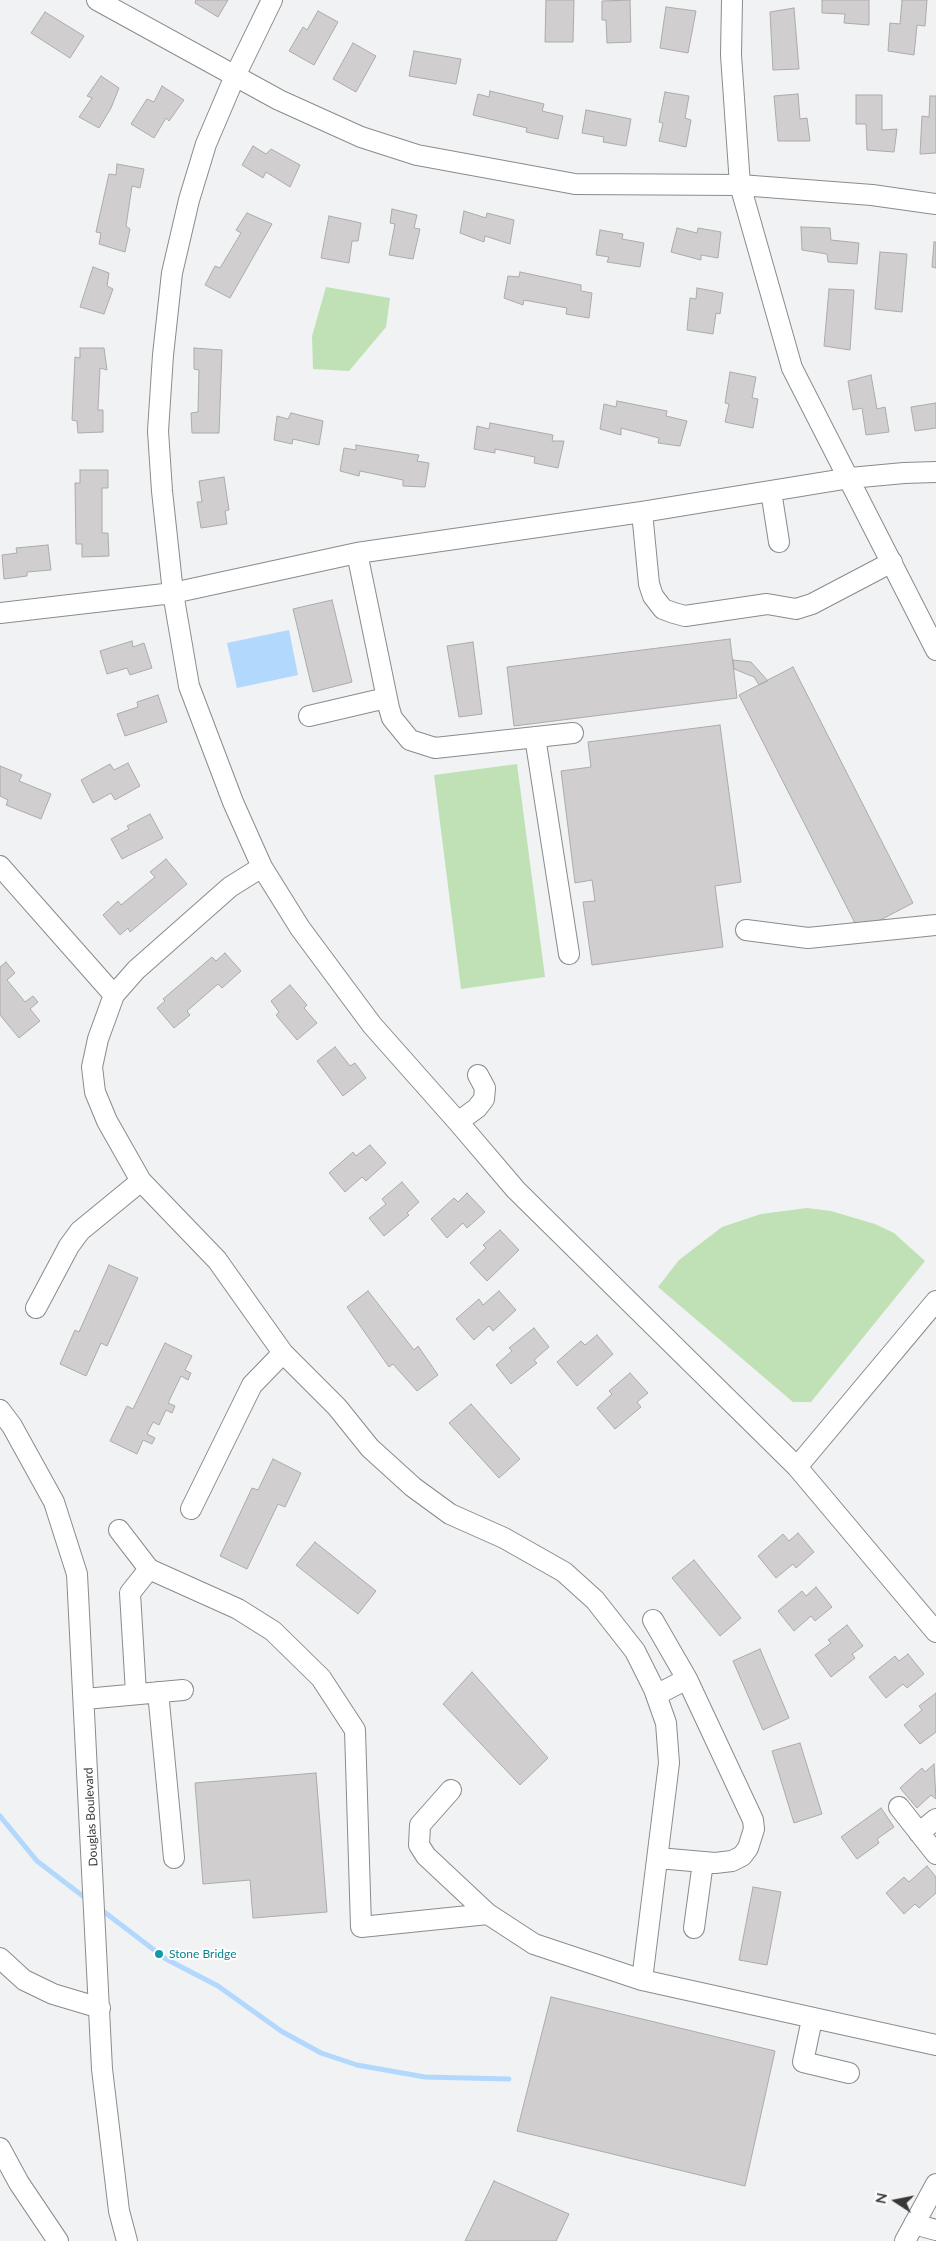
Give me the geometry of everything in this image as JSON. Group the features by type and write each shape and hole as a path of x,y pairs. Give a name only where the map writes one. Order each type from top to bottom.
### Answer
{"street":[{"path":"97,0 279,100 361,137 417,155 575,184 740,185 872,195 936,204"},
{"path":"272,0 235,76 206,144 194,181 171,282 163,355 158,430 162,491 173,593 189,686 233,802 262,867 300,928 372,1025 516,1190 797,1467 936,1632"},
{"path":"732,0 731,55 740,185 792,368 850,478 936,650"},
{"path":"0,613 173,593 357,553 642,512 850,478 936,472"},
{"path":"771,491 779,542"},
{"path":"642,512 653,596 663,609 680,614 767,604 796,609 812,604 892,562"},
{"path":"357,553 386,698 392,718 410,740 435,748 573,732"},
{"path":"309,716 386,698"},
{"path":"535,737 569,954"},
{"path":"262,867 230,887 136,970 114,995 98,1039 92,1067 95,1092 106,1121 141,1181 217,1260 283,1353 337,1407 370,1448 413,1487 450,1514 504,1538 564,1572 596,1600 635,1652 656,1695 666,1723 669,1763 642,1980"},
{"path":"2,872 114,995"},
{"path":"746,930 808,938 936,925"},
{"path":"458,1122 477,1108 484,1099 485,1088 478,1075"},
{"path":"36,1308 69,1246 80,1231 141,1181"},
{"path":"797,1467 936,1302"},
{"path":"191,1509 252,1385 283,1353"},
{"name":"Douglas Boulevard","path":"0,1410 12,1426 54,1502 78,1574 102,2068 119,2211 127,2241"},
{"path":"119,1530 149,1569 238,1609 273,1631 321,1678 355,1730 361,1926 488,1914"},
{"path":"136,1693 130,1593 149,1569"},
{"path":"653,1620 686,1678 753,1820 752,1838 742,1856 732,1861 715,1864 658,1858"},
{"path":"656,1695 686,1678"},
{"path":"85,1699 183,1690"},
{"path":"158,1692 174,1858"},
{"path":"451,1790 420,1825 419,1845 426,1856 488,1914 534,1944 642,1980 936,2045"},
{"path":"899,1807 936,1854"},
{"path":"919,1833 936,1820"},
{"path":"694,1928 702,1862"},
{"path":"0,1958 24,1980 53,1994 100,2008"},
{"path":"812,2019 803,2062 849,2073"},
{"path":"0,2148 19,2183 58,2241"},
{"path":"909,2233 936,2184"},
{"path":"909,2233 936,2230"}],"green space":[{"path":"326,287 390,298 386,327 349,371 313,369 312,336"},
{"path":"517,764 545,977 461,989 434,775"},
{"path":"807,1208 831,1211 875,1224 894,1233 925,1261 811,1402 793,1402 658,1287 679,1260 722,1227 761,1214"}],"water":[{"path":"289,630 298,675 237,688 227,643"}],"building":[{"path":"196,0 228,0 218,17 195,3"},
{"path":"546,0 574,0 573,42 545,42"},
{"path":"630,0 631,42 607,43 606,20 602,20 602,1"},
{"path":"822,0 869,0 869,25 844,23 845,14 822,13"},
{"path":"902,0 927,0 925,26 917,25 914,55 888,51 890,23 900,24"},
{"path":"666,7 696,11 688,53 660,48"},
{"path":"794,8 799,69 773,70 770,12"},
{"path":"318,11 338,22 314,65 289,51 303,27 307,30"},
{"path":"45,12 84,36 70,58 31,33"},
{"path":"353,43 376,56 356,92 333,79"},
{"path":"414,51 461,59 456,84 409,76"},
{"path":"101,76 119,88 111,108 99,128 79,117 92,98 87,96"},
{"path":"162,86 184,100 169,121 166,118 154,138 131,124 147,99 154,102"},
{"path":"490,91 544,104 542,111 563,116 558,139 526,132 527,128 473,115 478,94 489,97"},
{"path":"665,92 689,96 685,118 691,120 686,147 659,141 663,123 659,122"},
{"path":"798,94 800,119 807,118 810,141 778,141 774,96"},
{"path":"856,95 882,95 882,130 897,129 894,152 867,150 866,124 856,124"},
{"path":"930,96 936,96 936,153 920,154 922,116 929,117"},
{"path":"586,110 631,119 626,146 603,142 604,137 582,133"},
{"path":"253,146 266,154 271,149 300,165 290,187 266,172 263,178 242,165"},
{"path":"117,164 144,169 140,188 132,186 126,226 130,229 125,252 99,244 101,233 96,232 109,174 116,175"},
{"path":"392,209 417,215 414,228 420,229 413,259 389,255 395,224 390,223"},
{"path":"464,211 486,218 487,213 514,220 510,244 485,236 484,242 460,233"},
{"path":"247,213 272,224 230,298 205,285 215,266 220,268 241,233 236,230"},
{"path":"329,216 361,223 358,241 352,241 349,263 321,258"},
{"path":"801,227 830,228 831,240 859,243 857,264 828,262 827,254 802,250"},
{"path":"677,228 697,233 698,228 721,232 718,258 701,255 701,260 671,252"},
{"path":"600,230 623,234 622,239 644,243 640,267 607,262 609,257 596,255"},
{"path":"934,242 936,242 936,268 932,267"},
{"path":"880,252 907,254 902,312 875,309"},
{"path":"93,267 109,273 107,286 113,289 104,314 80,307"},
{"path":"520,272 581,285 581,291 592,293 589,318 566,314 567,308 524,300 523,305 504,298 508,276 519,277"},
{"path":"697,288 723,293 720,314 716,313 713,334 687,330 690,298 696,299"},
{"path":"829,289 854,290 850,350 824,346"},
{"path":"80,348 104,348 107,370 100,368 98,410 103,410 103,432 78,433 77,421 72,420 75,357 80,358"},
{"path":"194,348 222,350 219,433 192,433 191,413 198,412 199,370 194,369"},
{"path":"730,372 756,377 752,398 758,399 753,428 725,422 729,404 725,403"},
{"path":"871,375 877,409 885,407 889,432 866,435 862,408 853,410 848,381"},
{"path":"617,401 667,411 666,416 687,421 680,446 658,443 659,438 621,428 621,435 600,429 604,404 616,407"},
{"path":"936,403 936,428 915,431 911,407"},
{"path":"291,413 323,421 319,445 293,439 292,444 274,440 277,416 288,419"},
{"path":"490,423 553,435 552,441 564,441 558,468 534,463 535,457 495,449 495,453 474,449 477,426 489,429"},
{"path":"356,445 419,455 417,461 429,463 425,487 403,486 403,480 360,471 359,476 340,471 344,448 356,450"},
{"path":"80,470 108,470 108,488 102,488 102,533 108,533 109,556 82,557 82,544 76,544 75,483 80,483"},
{"path":"224,477 229,510 225,511 227,524 201,528 197,502 202,502 199,481"},
{"path":"48,545 51,570 27,572 27,576 4,579 2,555 17,553 16,548"},
{"path":"332,600 352,682 313,692 293,609"},
{"path":"730,639 737,698 514,726 507,667"},
{"path":"132,641 133,647 144,643 152,668 130,675 127,668 107,674 100,651"},
{"path":"473,642 482,714 459,717 447,646"},
{"path":"733,660 751,662 768,681 759,685 754,677 734,669"},
{"path":"793,667 913,903 859,931 739,695"},
{"path":"158,695 167,722 125,736 117,714 138,707 137,702"},
{"path":"720,725 741,882 715,886 723,947 592,965 583,902 595,901 592,880 575,883 561,771 591,767 588,742"},
{"path":"128,763 140,786 115,800 111,793 93,803 81,780 110,764 114,770"},
{"path":"0,766 22,775 19,781 51,794 41,819 6,805 8,800 0,796"},
{"path":"150,814 163,838 122,859 111,839 129,829 127,826"},
{"path":"166,859 187,884 130,932 128,928 120,935 103,915 118,901 121,905 155,877 150,872"},
{"path":"225,953 241,971 222,988 218,984 187,1011 190,1015 174,1028 157,1008 165,1001 163,999 212,957 216,961"},
{"path":"6,962 15,973 7,980 25,1002 33,996 38,1002 30,1009 40,1021 19,1038 0,1015 0,967"},
{"path":"290,985 307,1005 304,1008 317,1023 297,1040 276,1015 279,1012 271,1001"},
{"path":"335,1047 350,1066 355,1063 366,1078 343,1096 317,1061"},
{"path":"370,1145 386,1163 366,1181 362,1177 345,1192 329,1173 353,1152 356,1156"},
{"path":"402,1182 419,1202 407,1213 409,1215 384,1236 369,1218 386,1204 382,1199"},
{"path":"467,1193 485,1212 467,1228 463,1223 447,1238 431,1219 454,1198 458,1202"},
{"path":"500,1230 519,1250 487,1281 470,1263 486,1248 483,1245"},
{"path":"109,1265 138,1278 107,1346 101,1343 86,1376 60,1364 75,1330 79,1332"},
{"path":"368,1291 414,1350 418,1346 438,1375 417,1391 393,1364 389,1367 347,1307"},
{"path":"499,1291 516,1310 493,1331 489,1326 474,1340 456,1319 479,1299 483,1305"},
{"path":"534,1328 549,1347 534,1360 537,1363 511,1384 496,1365 512,1351 509,1348"},
{"path":"597,1335 613,1354 577,1386 557,1362 581,1341 585,1345"},
{"path":"165,1343 192,1356 185,1370 191,1373 188,1380 181,1376 168,1403 175,1406 172,1413 166,1410 159,1425 153,1422 147,1434 155,1438 152,1444 143,1440 137,1454 110,1441 127,1406 133,1409"},
{"path":"630,1373 648,1393 637,1402 641,1407 615,1429 597,1408 612,1394 609,1391"},
{"path":"471,1404 520,1459 499,1478 449,1423"},
{"path":"273,1459 301,1473 285,1507 278,1504 247,1569 220,1556 252,1488 258,1490"},
{"path":"798,1533 814,1552 796,1568 793,1564 776,1578 758,1556 783,1534 789,1541"},
{"path":"315,1542 376,1591 358,1614 296,1565"},
{"path":"694,1560 741,1618 720,1636 672,1578"},
{"path":"816,1587 832,1607 815,1621 811,1616 794,1631 778,1611 802,1591 806,1596"},
{"path":"847,1625 863,1646 852,1654 855,1658 831,1677 815,1655 831,1643 828,1640"},
{"path":"760,1649 789,1718 763,1730 733,1661"},
{"path":"908,1654 924,1674 907,1688 903,1684 886,1698 869,1677 895,1656 899,1661"},
{"path":"472,1672 548,1758 520,1785 443,1704"},
{"path":"936,1693 936,1732 920,1744 904,1725 922,1710 919,1706"},
{"path":"800,1743 822,1814 794,1823 772,1751"},
{"path":"934,1764 936,1799 931,1795 917,1808 900,1788 922,1768 925,1772"},
{"path":"316,1773 327,1912 253,1918 250,1880 203,1884 195,1783"},
{"path":"881,1808 894,1827 877,1839 879,1843 857,1859 841,1837"},
{"path":"927,1866 936,1877 936,1893 919,1908 915,1904 904,1914 886,1893 904,1877 909,1882"},
{"path":"753,1887 781,1892 767,1965 739,1960"},
{"path":"551,1997 775,2051 745,2186 517,2131"},
{"path":"494,2181 569,2214 556,2241 465,2241"}],"waterway":[{"path":"0,1816 37,1861 88,1900"},
{"path":"99,1908 166,1959 218,1986 281,2031 321,2053 357,2065 425,2077 509,2079"}],"place":[{"name":"Stone Bridge","path":"159,1954"}]}
